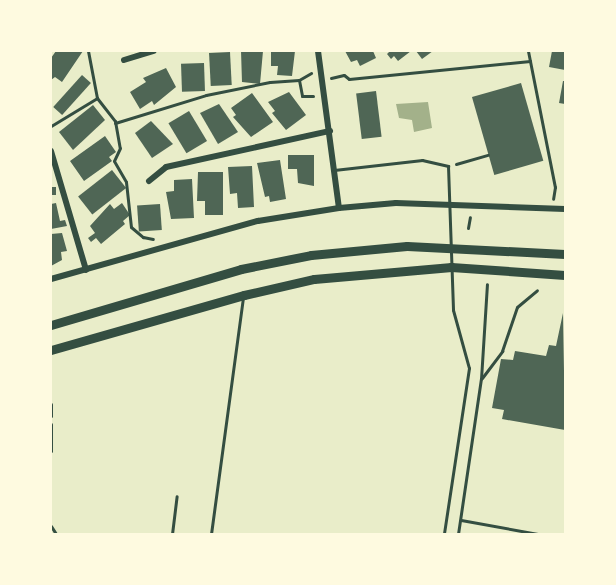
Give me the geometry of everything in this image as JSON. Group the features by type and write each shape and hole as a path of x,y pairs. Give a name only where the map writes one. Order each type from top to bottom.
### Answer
{"main road":[{"path":"51,325 241,269 311,255 407,246 565,254"},
{"path":"51,350 244,295 314,279 451,267 565,275"}],"street":[{"path":"124,60 154,51"},
{"path":"318,51 339,208"},
{"path":"149,181 166,167 330,131"},
{"path":"51,152 86,270"},
{"path":"51,279 258,221 339,208 448,203 565,209"}],"lane":[{"path":"334,170 422,160 448,166 453,310 469,368 444,534"},
{"path":"211,534 244,295"},
{"path":"51,404 51,416"},
{"path":"51,424 51,451"},
{"path":"51,526 56,534"}],"path":[{"path":"88,51 97,98 115,123 120,148 114,160 126,182 132,227 143,237 158,240 162,248"},
{"path":"528,51 555,187 551,208"},
{"path":"321,79 530,61"},
{"path":"115,123 206,95 270,82 299,80 302,96 324,96"},
{"path":"51,126 97,98"},
{"path":"448,166 488,155"},
{"path":"458,534 462,520 482,379 487,284"},
{"path":"482,379 502,351 518,307 537,290"},
{"path":"172,534 177,496"},
{"path":"462,520 538,534"}],"shaded area":[{"path":"428,102 432,128 414,132 412,120 399,118 396,104"}],"building":[{"path":"56,51 83,51 62,82 55,77 51,80 51,58"},
{"path":"241,51 263,51 260,84 242,82"},
{"path":"271,51 295,51 292,76 277,75 278,66 271,66"},
{"path":"345,51 373,51 376,58 360,66 357,60 351,62"},
{"path":"390,51 411,51 398,61 394,56 391,59 387,54"},
{"path":"416,51 433,51 422,59"},
{"path":"552,51 565,51 565,70 549,67"},
{"path":"230,52 232,85 211,86 209,53"},
{"path":"204,63 205,91 182,92 181,64"},
{"path":"166,68 176,87 154,105 152,101 140,109 130,92 146,82 143,78"},
{"path":"82,75 91,83 62,115 53,107"},
{"path":"563,81 565,81 565,104 559,103"},
{"path":"521,83 543,161 494,175 472,97"},
{"path":"376,91 382,137 362,139 356,93"},
{"path":"289,92 306,115 286,130 272,113 275,111 268,102"},
{"path":"252,93 273,122 251,137 233,117 236,115 231,108"},
{"path":"219,104 238,132 218,144 200,113"},
{"path":"93,105 105,120 73,150 59,132"},
{"path":"189,111 207,141 186,153 168,123"},
{"path":"151,121 173,144 152,158 135,133"},
{"path":"105,136 116,152 109,157 112,161 84,181 70,161"},
{"path":"288,155 314,155 314,186 298,183 297,169 288,169"},
{"path":"280,160 286,199 270,202 269,196 265,197 257,163"},
{"path":"252,166 254,207 238,208 237,193 230,194 228,167"},
{"path":"112,170 126,188 92,215 78,196"},
{"path":"198,172 223,172 223,215 205,215 205,201 197,201"},
{"path":"192,179 194,218 171,219 166,192 174,191 174,180"},
{"path":"51,187 56,187 56,195 51,195"},
{"path":"56,203 60,221 65,220 67,226 51,229 51,204"},
{"path":"122,203 130,215 123,221 125,224 101,244 96,238 91,242 88,238 95,233 90,226 110,204 114,209"},
{"path":"160,204 162,230 139,232 137,206"},
{"path":"62,233 67,251 61,252 62,260 51,266 51,234"},
{"path":"563,313 565,430 502,419 504,410 492,408 501,359 513,360 515,351 546,356 549,345 556,346"}]}
